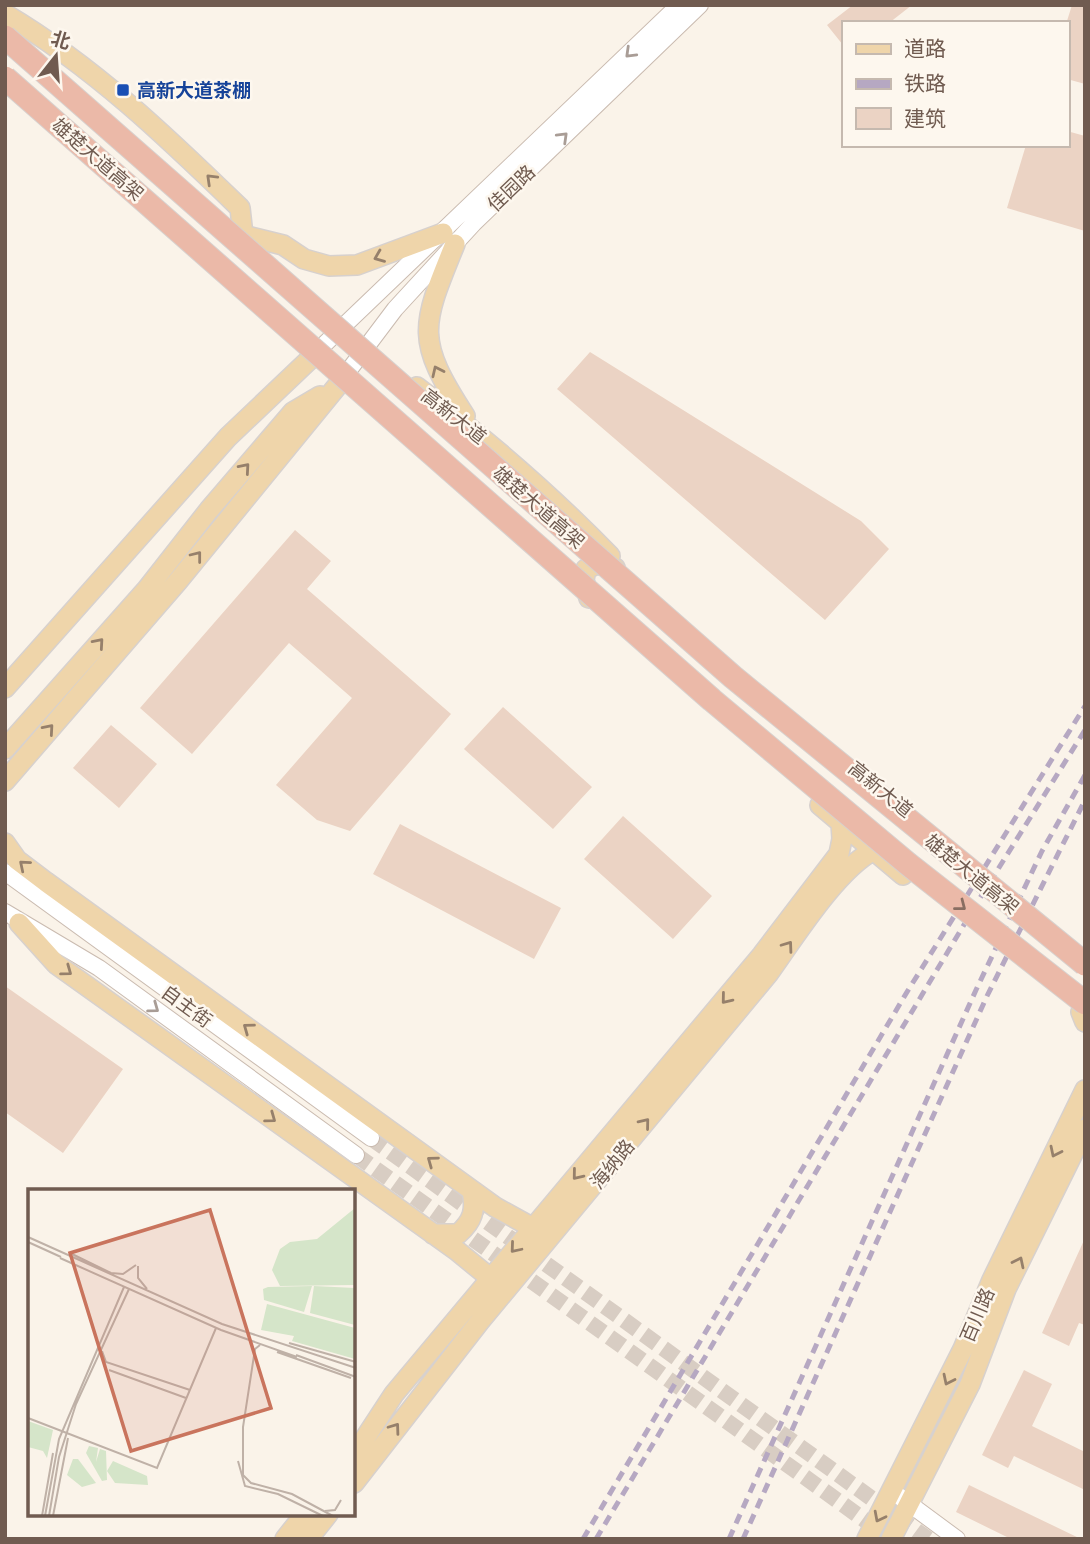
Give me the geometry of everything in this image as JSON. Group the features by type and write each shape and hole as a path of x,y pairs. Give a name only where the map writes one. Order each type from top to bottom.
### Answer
{"highway":[{"name":"雄楚大道高架","path":"5,37 733,677 1085,964"},
{"name":"雄楚大道高架","path":"5,78 712,700 1081,1011"}],"main road":[{"path":"5,14 78,62 203,172 240,208 243,235 283,245 304,259 329,266 357,265 449,239"},
{"name":"高新大道","path":"5,27 368,345 473,429 563,507 623,570 737,670 934,832"},
{"path":"5,92 593,608 903,874"},
{"path":"449,239 430,311 430,353 442,381 473,429"},
{"path":"5,688 228,437 309,360"},
{"path":"5,749 147,589 209,510 293,412 338,385"},
{"path":"5,781 178,581 338,385"},
{"path":"593,608 584,580 586,569 597,564 623,570"},
{"name":"海纳路","path":"355,1453 394,1394 762,955 839,854 841,823"},
{"path":"5,843 17,860 46,882 472,1191 495,1207 534,1226 550,1239"},
{"name":"海纳路","path":"355,1482 506,1290 768,974 811,913 861,857 874,850"},
{"path":"12,917 56,964 433,1234 506,1290"},
{"name":"百川路","path":"867,1539 1085,1090"},
{"name":"百川路","path":"891,1539 970,1384 1006,1289 1085,1129"},
{"path":"433,1234 458,1234 467,1226 475,1205 472,1191"},
{"path":"285,1539 303,1516"},
{"path":"308,1539 326,1516"}],"street":[{"name":"佳园路","path":"338,385 449,239 679,5"},
{"name":"佳园路","path":"309,360 346,325 449,239 700,5"},
{"name":"自主街","path":"5,872 371,1138"},
{"path":"46,882 109,950"},
{"name":"自主街","path":"12,917 99,968 355,1155"},
{"path":"892,1492 957,1539"}],"building":[{"path":"853,5 912,5 892,21 842,21 842,44 827,25"},
{"path":"1072,5 1085,5 1085,84 1069,80 1067,21"},
{"path":"1069,132 1085,136 1085,231 1007,208 1025,147 1069,147"},
{"path":"590,352 861,521 889,549 825,620 557,389"},
{"path":"295,530 331,561 307,589 451,714 350,831 317,820 276,785 352,698 289,643 192,754 140,708"},
{"path":"503,707 592,787 553,829 464,749"},
{"path":"111,725 157,764 119,808 73,768"},
{"path":"623,816 712,896 673,939 584,859"},
{"path":"400,824 561,908 534,959 373,874"},
{"path":"5,986 123,1069 63,1153 5,1112"},
{"path":"1085,1238 1085,1325 1079,1323 1069,1346 1042,1333"},
{"path":"1024,1370 1052,1384 1032,1426 1085,1452 1085,1490 1014,1456 1008,1468 982,1455"},
{"path":"969,1485 1081,1539 1011,1539 956,1512"}],"tunnel":[{"path":"371,1138 928,1539"},
{"path":"356,1155 891,1539"}],"railway":[{"path":"583,1539 907,992 1085,706"},
{"path":"596,1539 980,898 1085,730"},
{"path":"729,1539 976,990 1042,851 1085,775"},
{"path":"743,1539 987,996 1085,800"}],"place":[{"name":"高新大道茶棚","path":"123,90"}]}
